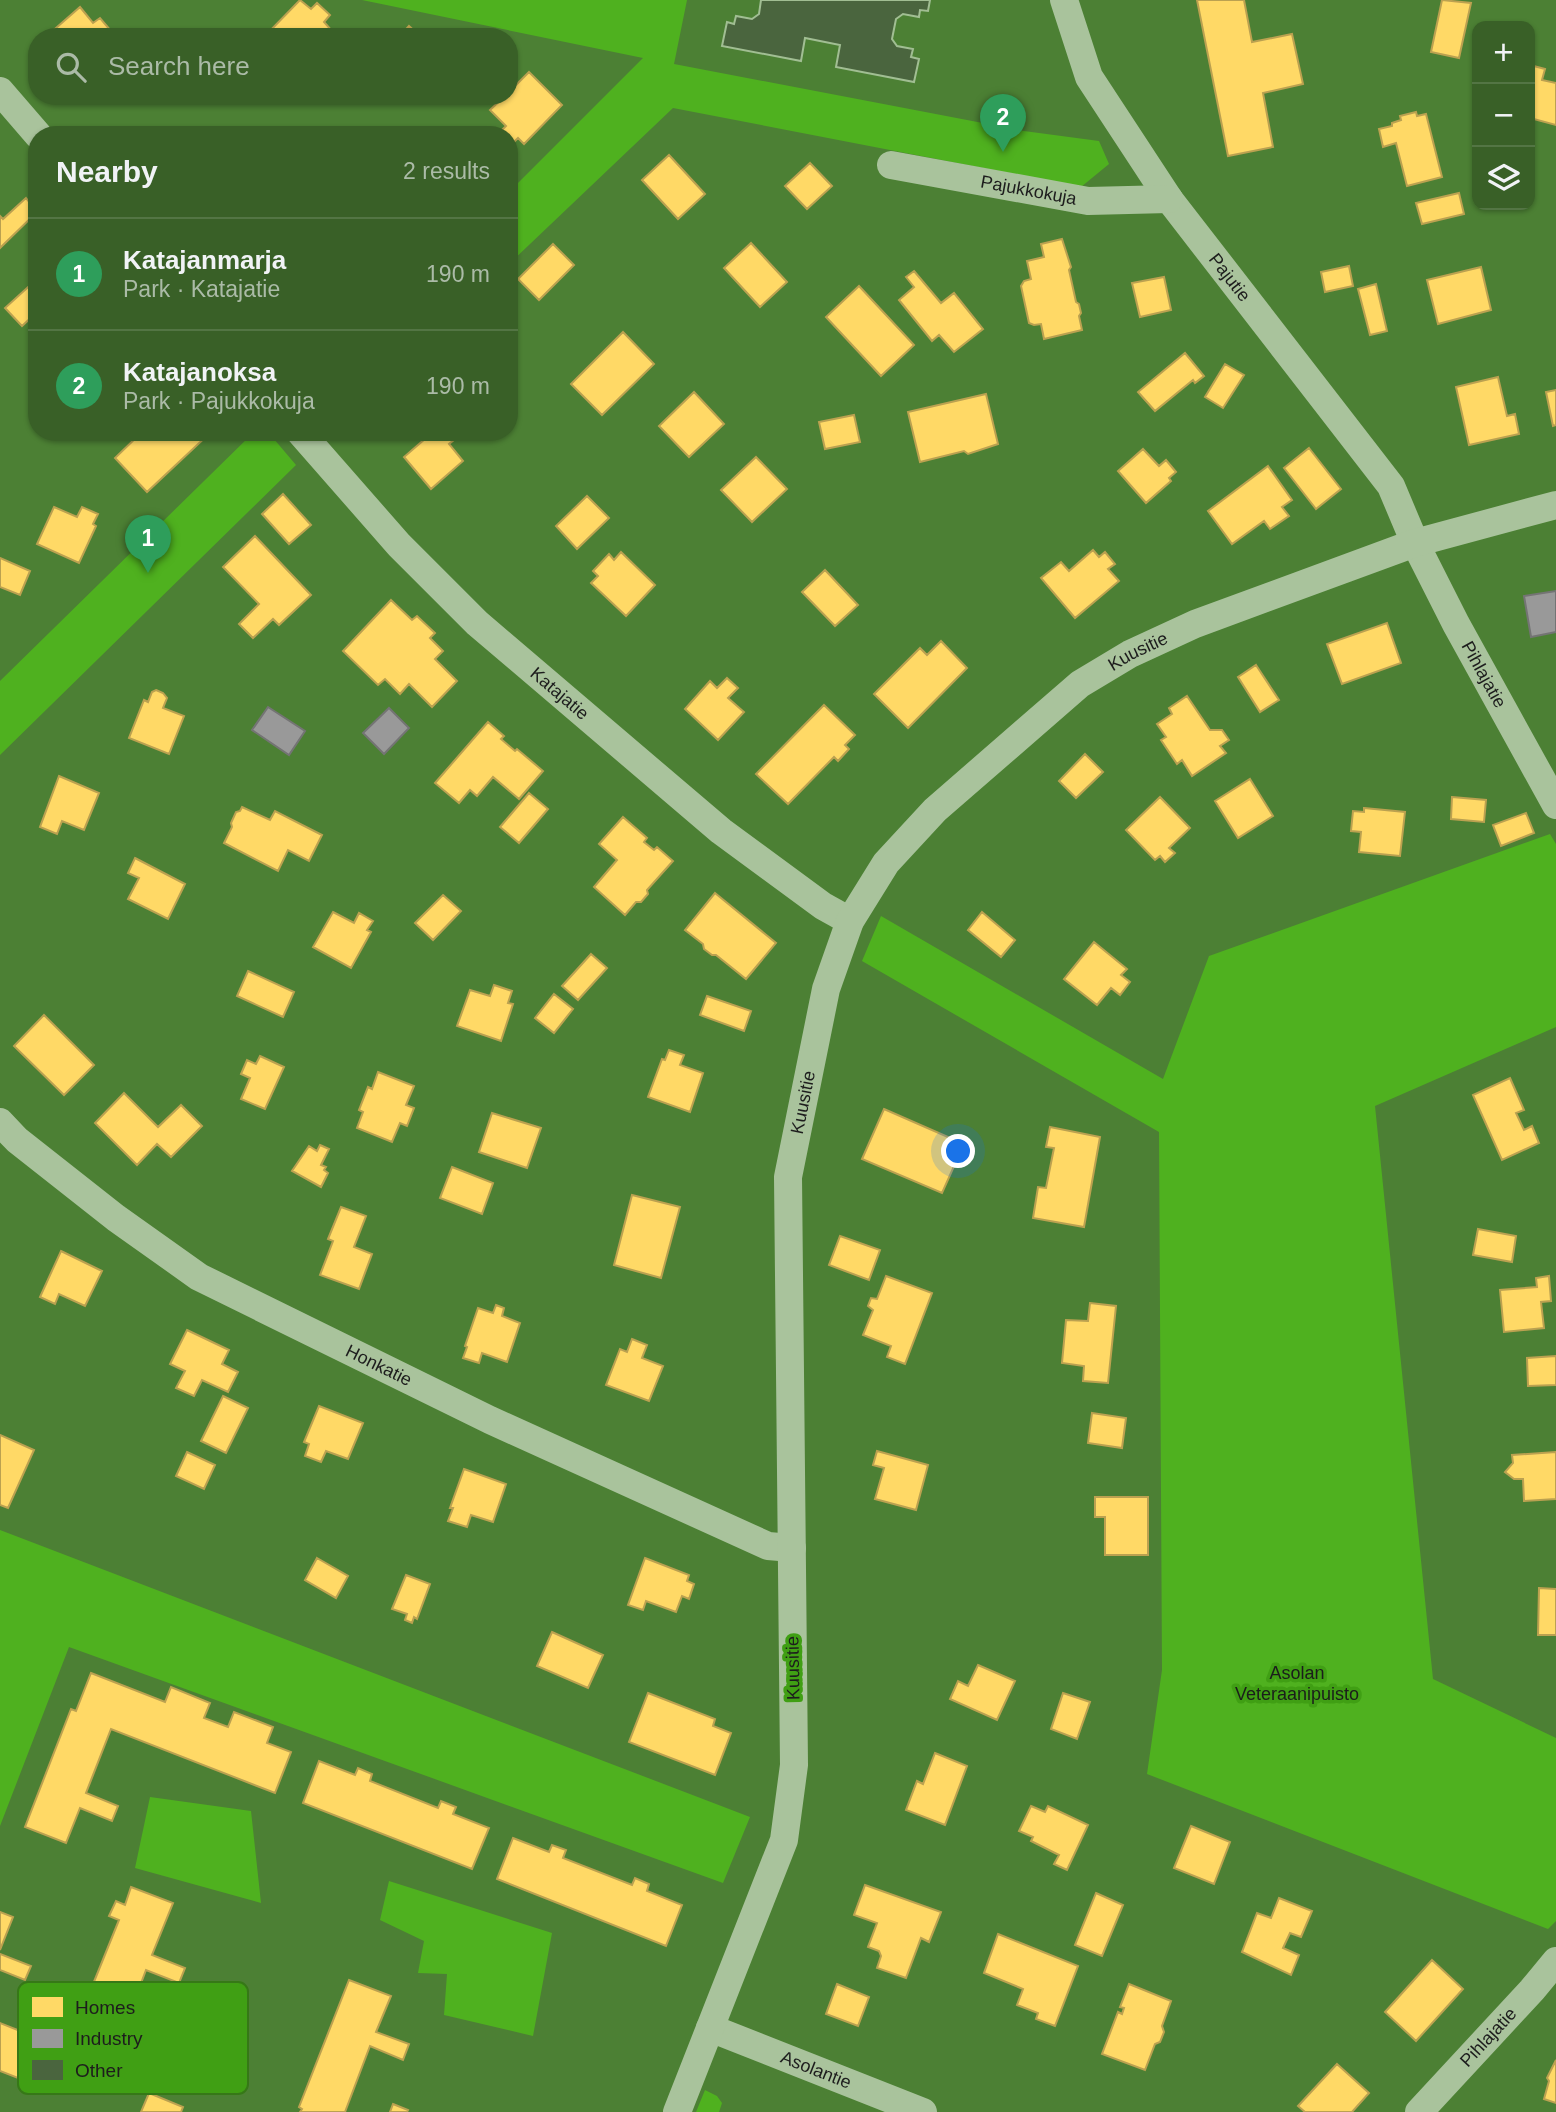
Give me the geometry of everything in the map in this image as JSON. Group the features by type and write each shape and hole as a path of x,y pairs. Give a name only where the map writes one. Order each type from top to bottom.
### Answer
{"street":[{"name":"Pajutie","path":"1064,0 1089,77 1169,199 1391,486 1415,543"},
{"path":"0,91 30,126"},
{"name":"Pajukkokuja","path":"891,165 1088,201 1169,199"},
{"name":"Katajatie","path":"308,441 399,545 477,623 721,831 823,906 850,921"},
{"name":"Kuusitie","path":"677,2112 784,1840 794,1765 789,1177 826,989 850,921 886,863 935,810 1080,684 1130,654 1195,624 1415,543 1556,505"},
{"name":"Pihlajatie","path":"1415,543 1456,624 1556,805"},
{"name":"Honkatie","path":"0,1122 17,1140 116,1218 199,1277 534,1440 768,1546 792,1548"},
{"name":"Pihlajatie","path":"1419,2112 1556,1961"},
{"name":"Asolantie","path":"710,2028 923,2112"}],"green space":[{"path":"362,0 687,0 674,64 1024,131 1099,141 1109,164 1081,187 673,108 518,255 518,183 643,58 518,32 518,28 498,28"},
{"path":"245,441 276,441 296,465 0,755 0,681"},
{"name":"Asolan Veteraanipuisto","path":"1550,834 1556,844 1556,1027 1375,1106 1433,1679 1556,1738 1556,1921 1548,1929 1147,1774 1162,1670 1159,1132 862,961 881,916 1163,1079 1209,956"},
{"path":"0,1530 750,1817 723,1883 69,1647 0,1826"},
{"path":"150,1797 251,1811 261,1903 135,1868"},
{"path":"389,1881 552,1933 533,2036 444,2015 447,1974 418,1973 424,1941 380,1920"},
{"path":"705,2090 717,2096 722,2103 719,2112 696,2112"}],"building: Homes":[{"path":"300,0 311,9 317,3 330,15 324,22 329,28 273,28"},
{"path":"1197,0 1244,0 1252,42 1292,34 1303,84 1263,93 1273,147 1228,156"},
{"path":"1442,0 1471,3 1459,58 1431,52"},
{"path":"80,7 93,23 100,18 108,28 56,28"},
{"path":"1535,66 1545,69 1542,80 1556,83 1556,125 1535,119"},
{"path":"529,72 562,105 524,144 518,138 518,126 506,126 490,110 495,105 518,105 518,83"},
{"path":"1416,112 1417,116 1426,114 1442,177 1407,186 1396,143 1383,147 1379,129 1392,126 1392,123 1401,120 1400,116"},
{"path":"669,155 705,194 678,219 642,180"},
{"path":"810,163 832,186 807,209 785,186"},
{"path":"1459,193 1464,214 1422,224 1416,203"},
{"path":"26,198 28,221 0,248 0,216 3,219"},
{"path":"1062,239 1071,267 1069,270 1081,313 1079,316 1082,330 1044,339 1041,324 1029,323 1021,286 1024,281 1031,279 1027,261 1044,257 1041,244"},
{"path":"751,243 787,282 760,307 724,268"},
{"path":"553,244 574,265 539,300 518,279"},
{"path":"1349,266 1353,286 1325,292 1321,272"},
{"path":"1481,267 1491,310 1438,324 1427,280"},
{"path":"914,271 941,303 954,293 983,329 954,352 939,335 932,341 899,300 914,287 906,277"},
{"path":"1164,277 1171,310 1140,317 1132,283"},
{"path":"1376,284 1387,331 1370,335 1358,289"},
{"path":"859,286 914,345 881,376 826,317"},
{"path":"28,287 28,320 22,326 5,308"},
{"path":"623,332 654,364 602,415 571,384"},
{"path":"1185,353 1204,376 1195,383 1193,380 1155,411 1138,392"},
{"path":"1225,364 1244,375 1223,408 1205,397"},
{"path":"1498,377 1507,416 1515,414 1519,434 1469,445 1456,387"},
{"path":"1556,390 1556,425 1553,426 1546,392"},
{"path":"694,392 724,424 689,457 659,426"},
{"path":"986,394 998,444 968,454 964,451 920,462 908,412"},
{"path":"854,415 860,442 825,449 819,422"},
{"path":"133,441 201,441 147,492 115,458"},
{"path":"423,441 453,441 449,444 463,461 431,489 404,457"},
{"path":"1309,448 1341,489 1316,509 1284,468"},
{"path":"1143,449 1159,466 1166,460 1176,472 1169,478 1171,481 1146,503 1118,471"},
{"path":"756,457 787,489 752,522 721,490"},
{"path":"1268,466 1292,500 1282,507 1289,516 1270,529 1264,521 1232,544 1208,511"},
{"path":"283,494 311,525 289,544 262,514"},
{"path":"587,496 609,518 577,549 556,526"},
{"path":"54,507 77,517 82,507 98,514 93,524 96,526 79,563 37,544"},
{"path":"255,536 311,595 279,625 273,619 253,638 239,624 259,604 223,567"},
{"path":"1093,550 1099,557 1105,552 1115,564 1108,569 1119,581 1075,618 1041,578 1061,562 1069,571"},
{"path":"621,552 655,585 626,616 591,583 598,576 593,571 609,554 614,560"},
{"path":"0,558 30,571 20,595 0,587"},
{"path":"825,570 858,605 835,626 802,592"},
{"path":"391,600 412,620 417,616 435,633 430,638 443,651 435,659 457,681 432,707 409,684 400,694 385,679 378,685 343,651"},
{"path":"1387,623 1401,663 1342,684 1327,644"},
{"path":"941,641 967,668 908,728 874,694 920,648 927,655"},
{"path":"1256,665 1279,700 1260,712 1238,677"},
{"path":"727,678 738,688 728,698 744,712 718,740 685,709 710,681 717,688"},
{"path":"156,690 167,698 163,708 184,716 169,754 129,738 144,700 148,702 152,692"},
{"path":"1187,696 1210,730 1222,730 1229,740 1220,746 1226,753 1192,776 1182,760 1177,764 1161,740 1166,737 1157,724 1172,714 1169,708"},
{"path":"824,705 855,735 845,745 849,749 838,761 834,757 788,804 756,774"},
{"path":"488,722 504,736 501,739 543,771 519,799 493,777 477,796 470,790 459,803 435,783"},
{"path":"1085,754 1103,772 1076,798 1059,781"},
{"path":"59,776 99,793 84,830 62,821 57,834 40,827"},
{"path":"1250,779 1273,816 1238,838 1215,801"},
{"path":"529,793 548,809 519,843 500,827"},
{"path":"1160,797 1190,828 1169,848 1175,853 1165,862 1160,856 1155,860 1126,830"},
{"path":"1452,797 1486,800 1484,822 1451,819"},
{"path":"242,807 270,820 275,811 322,835 309,861 288,850 278,871 224,843 236,812"},
{"path":"1364,808 1405,812 1400,856 1359,852 1361,832 1351,831 1353,811 1364,812"},
{"path":"1526,813 1534,833 1501,846 1493,825"},
{"path":"623,817 647,838 644,842 654,850 657,847 673,861 647,890 648,894 641,902 636,902 625,915 594,887 617,860 599,844"},
{"path":"135,858 185,884 168,919 128,899 139,878 128,873"},
{"path":"715,893 776,943 746,979 704,949 703,944 685,930"},
{"path":"443,895 461,911 433,940 415,923"},
{"path":"333,912 354,923 359,913 373,921 367,930 371,932 351,968 313,947"},
{"path":"982,912 1015,940 1001,957 968,930"},
{"path":"1094,942 1127,969 1121,975 1130,982 1120,995 1111,988 1097,1005 1064,979"},
{"path":"591,954 607,968 578,1000 562,986"},
{"path":"248,971 294,992 283,1017 237,996"},
{"path":"494,985 512,991 508,1003 513,1004 501,1041 457,1026 470,990 490,996"},
{"path":"554,994 573,1009 554,1033 535,1018"},
{"path":"707,996 751,1011 744,1031 700,1015"},
{"path":"44,1015 94,1065 64,1095 14,1046"},
{"path":"669,1050 684,1055 680,1065 703,1073 690,1112 648,1097 662,1059 665,1060"},
{"path":"260,1056 284,1067 265,1109 241,1099 250,1078 241,1074 247,1060 256,1064"},
{"path":"378,1072 414,1086 406,1105 414,1108 407,1126 400,1123 392,1142 357,1128 363,1112 359,1110 368,1087 372,1089"},
{"path":"1510,1078 1524,1110 1516,1113 1524,1130 1532,1126 1539,1143 1502,1160 1473,1095"},
{"path":"124,1093 158,1127 181,1105 202,1126 171,1157 157,1144 137,1165 95,1123"},
{"path":"884,1109 964,1144 942,1193 862,1159"},
{"path":"492,1113 541,1128 527,1168 479,1152"},
{"path":"1050,1127 1100,1137 1084,1227 1033,1218 1038,1187 1046,1188 1054,1148 1046,1147"},
{"path":"320,1145 329,1149 321,1165 326,1167 324,1170 328,1173 321,1187 292,1171 309,1146 317,1151"},
{"path":"452,1167 493,1183 482,1214 440,1198"},
{"path":"632,1195 680,1207 661,1278 614,1265"},
{"path":"341,1207 366,1216 354,1247 372,1254 359,1289 320,1275 333,1241 328,1239"},
{"path":"1478,1229 1516,1236 1512,1262 1473,1255"},
{"path":"840,1236 880,1250 869,1280 829,1265"},
{"path":"61,1251 102,1271 85,1306 59,1294 55,1304 40,1297"},
{"path":"886,1276 932,1293 905,1364 887,1357 891,1346 863,1335 873,1310 868,1306 871,1298 877,1299"},
{"path":"1549,1276 1551,1301 1541,1302 1544,1328 1504,1332 1500,1290 1537,1287 1536,1278"},
{"path":"1090,1303 1116,1306 1108,1383 1083,1381 1084,1366 1062,1363 1066,1320 1088,1321"},
{"path":"496,1305 504,1308 502,1316 520,1323 507,1362 482,1353 479,1363 463,1358 478,1308 493,1313"},
{"path":"187,1330 229,1350 222,1364 238,1372 228,1392 202,1380 194,1396 176,1388 185,1371 170,1364"},
{"path":"632,1339 647,1345 642,1358 663,1366 649,1401 606,1385 620,1349 627,1352"},
{"path":"1556,1356 1556,1385 1528,1386 1527,1358"},
{"path":"223,1396 248,1408 226,1453 201,1441"},
{"path":"319,1406 363,1423 348,1459 326,1451 321,1462 305,1456 309,1444 304,1442"},
{"path":"1092,1413 1126,1418 1122,1448 1088,1443"},
{"path":"0,1435 34,1450 8,1508 0,1505"},
{"path":"877,1451 928,1465 916,1510 875,1499 884,1468 873,1465"},
{"path":"187,1452 215,1465 204,1489 176,1476"},
{"path":"1556,1452 1556,1499 1524,1501 1523,1479 1514,1479 1505,1472 1513,1463 1512,1455"},
{"path":"464,1469 506,1484 493,1522 471,1515 467,1527 448,1521"},
{"path":"1095,1497 1148,1497 1148,1555 1105,1555 1105,1517 1095,1517"},
{"path":"317,1558 348,1576 336,1598 305,1580"},
{"path":"645,1558 689,1575 687,1581 694,1584 689,1599 682,1596 676,1612 646,1601 643,1610 628,1605"},
{"path":"406,1575 430,1584 417,1619 414,1617 412,1623 405,1620 407,1614 392,1609"},
{"path":"1539,1588 1556,1589 1556,1635 1538,1635"},
{"path":"552,1632 603,1655 588,1688 537,1666"},
{"path":"978,1665 1015,1681 997,1720 950,1699 958,1681 968,1686"},
{"path":"91,1673 165,1702 171,1687 210,1703 204,1718 228,1727 234,1712 273,1727 267,1743 291,1752 275,1793 111,1729 86,1793 118,1806 112,1821 80,1808 66,1843 25,1827 71,1709 76,1711"},
{"path":"648,1693 715,1719 713,1726 731,1733 715,1775 629,1742"},
{"path":"1063,1693 1090,1702 1077,1739 1051,1729"},
{"path":"935,1753 967,1766 945,1825 906,1810 917,1781 923,1784"},
{"path":"319,1761 355,1775 358,1768 372,1774 370,1781 438,1808 441,1801 456,1807 453,1814 489,1828 472,1869 303,1803"},
{"path":"1031,1806 1045,1812 1048,1806 1088,1825 1067,1870 1054,1864 1059,1855 1031,1841 1033,1837 1019,1831"},
{"path":"1191,1826 1230,1842 1214,1884 1174,1868"},
{"path":"513,1838 549,1852 552,1845 566,1850 563,1858 632,1885 635,1878 649,1884 647,1891 682,1905 666,1946 497,1879"},
{"path":"865,1885 941,1912 929,1942 921,1938 906,1978 877,1968 881,1956 879,1951 868,1947 877,1923 854,1915"},
{"path":"131,1887 173,1903 152,1955 185,1968 179,1982 146,1970 141,1982 94,1982 119,1920 109,1916 116,1901 125,1905"},
{"path":"1096,1893 1123,1905 1102,1956 1075,1945"},
{"path":"1279,1898 1312,1911 1301,1937 1290,1933 1283,1948 1299,1955 1291,1975 1242,1952 1257,1913 1271,1918"},
{"path":"0,1912 13,1917 0,1950"},
{"path":"998,1934 1078,1966 1055,2026 1036,2019 1038,2013 1017,2005 1023,1989 984,1973"},
{"path":"0,1954 31,1966 25,1980 0,1970"},
{"path":"1432,1960 1463,1989 1416,2041 1385,2012"},
{"path":"349,1980 391,1996 376,2032 409,2044 403,2060 370,2046 345,2112 300,2112 302,2109 299,2107"},
{"path":"837,1984 869,1997 858,2026 826,2014"},
{"path":"1129,1984 1171,2001 1162,2026 1164,2032 1160,2042 1155,2044 1145,2070 1102,2054 1118,2012 1122,2014 1124,2008 1120,2007"},
{"path":"0,2023 18,2030 18,2078 0,2071"},
{"path":"1556,2060 1556,2103 1544,2099 1549,2081 1547,2078"},
{"path":"1337,2064 1369,2093 1352,2112 1305,2112 1298,2106"},
{"path":"149,2094 183,2107 181,2112 141,2112"},
{"path":"393,2104 408,2110 390,2112"}],"building: Industry":[{"path":"1556,591 1556,632 1531,637 1524,596"},
{"path":"268,707 305,731 289,755 252,730"},
{"path":"389,708 409,728 384,754 363,733"}],"building: Other":[{"path":"761,0 930,0 928,11 920,10 919,17 903,14 896,19 892,39 897,46 913,49 911,57 919,59 914,82 836,67 840,45 805,38 801,61 722,46 727,22 734,24 736,16 752,19 759,14"}],"place":[{"name":"Katajanoksa","path":"1003,152"},
{"name":"Katajanmarja","path":"148,573"}]}
